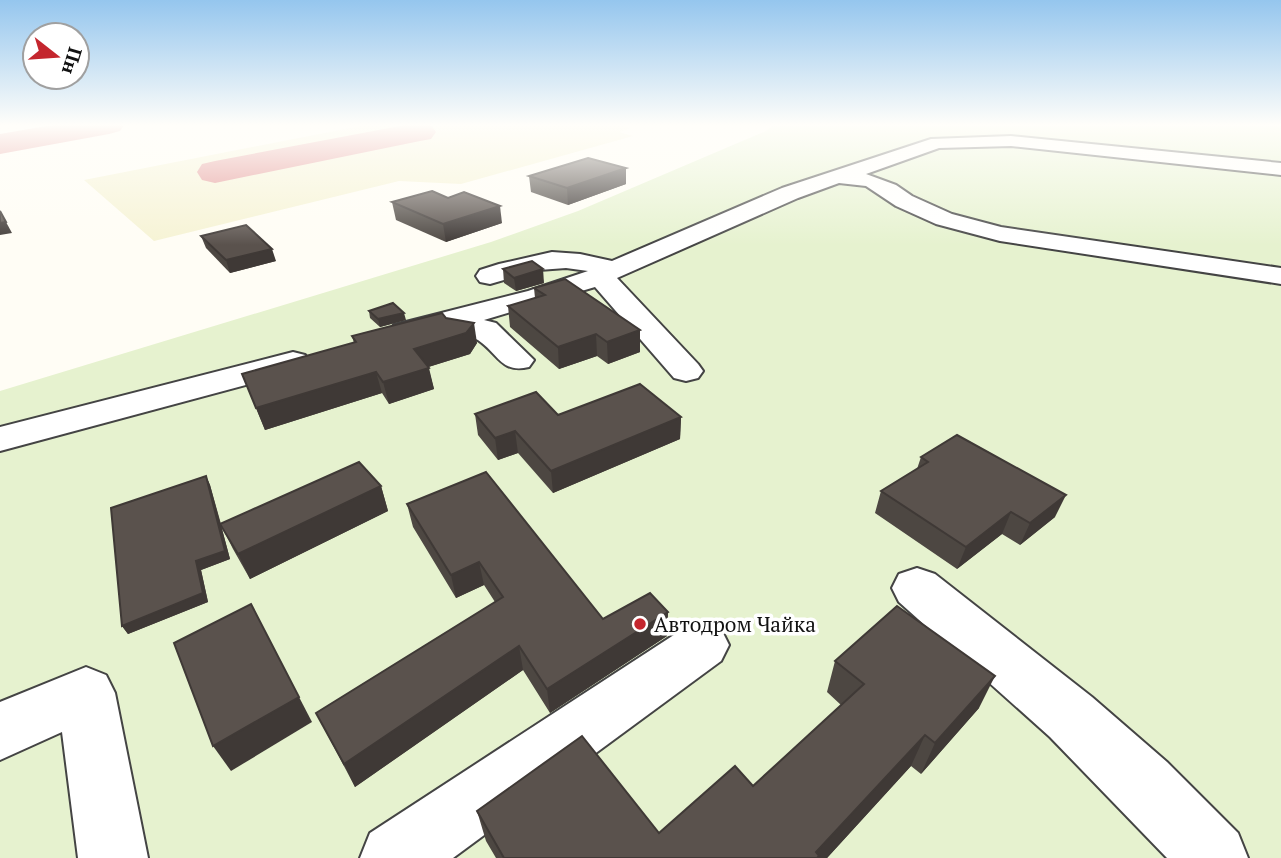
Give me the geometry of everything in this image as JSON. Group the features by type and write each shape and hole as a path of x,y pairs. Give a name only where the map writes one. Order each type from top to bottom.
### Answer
{"lane":[{"path":"837,177 869,165"},
{"path":"1240,165 1281,169"},
{"path":"374,340 454,319 610,268 787,182 837,177 870,180 904,201 944,219 1000,234 1281,276"},
{"path":"490,276 556,258 582,260 610,268 686,371"},
{"path":"454,319 461,328 485,330 517,360"},
{"path":"0,439 321,354"},
{"path":"917,588 1046,695 1168,805 1213,858"},
{"path":"395,858 702,645"},
{"path":"0,731 86,693 113,858"}],"shaded area":[{"path":"160,165 529,165 461,184 399,181 154,241 84,180"}],"green space":[{"name":"Автодром Чайка","path":"686,165 1281,165 1281,858 0,858 0,391 491,242 578,211"}],"building":[{"path":"565,165 615,165 626,168 567,188 529,176"},
{"path":"432,191 448,198 464,192 500,206 443,224 392,202"},
{"path":"0,211 6,222 0,223"},
{"path":"246,225 272,249 226,260 201,236"},
{"path":"532,261 543,269 514,278 503,269"},
{"path":"565,279 640,330 607,342 596,334 558,347 508,306 545,295 534,288"},
{"path":"393,303 404,313 378,319 369,311"},
{"path":"442,313 446,318 474,323 466,333 414,349 429,368 383,382 376,372 256,408 242,374 356,342 352,336"},
{"path":"640,384 681,417 551,471 515,431 495,438 475,414 536,392 558,415"},
{"path":"957,435 1066,495 1030,523 1011,512 966,547 881,491 928,462 921,457"},
{"path":"359,462 381,486 238,554 220,524"},
{"path":"486,472 603,619 650,593 668,612 547,689 519,646 344,764 316,713 503,597 479,562 451,575 407,504"},
{"path":"206,476 225,551 196,561 203,593 122,626 111,508"},
{"path":"251,604 299,697 213,746 174,643"},
{"path":"897,606 995,676 935,743 925,735 816,852 819,856 817,858 504,858 477,811 582,736 659,833 735,766 753,786 864,684 835,661"}],"taxiway":[{"path":"215,172 251,165"}],"place":[{"name":"Автодром Чайка","path":"640,624"}]}
